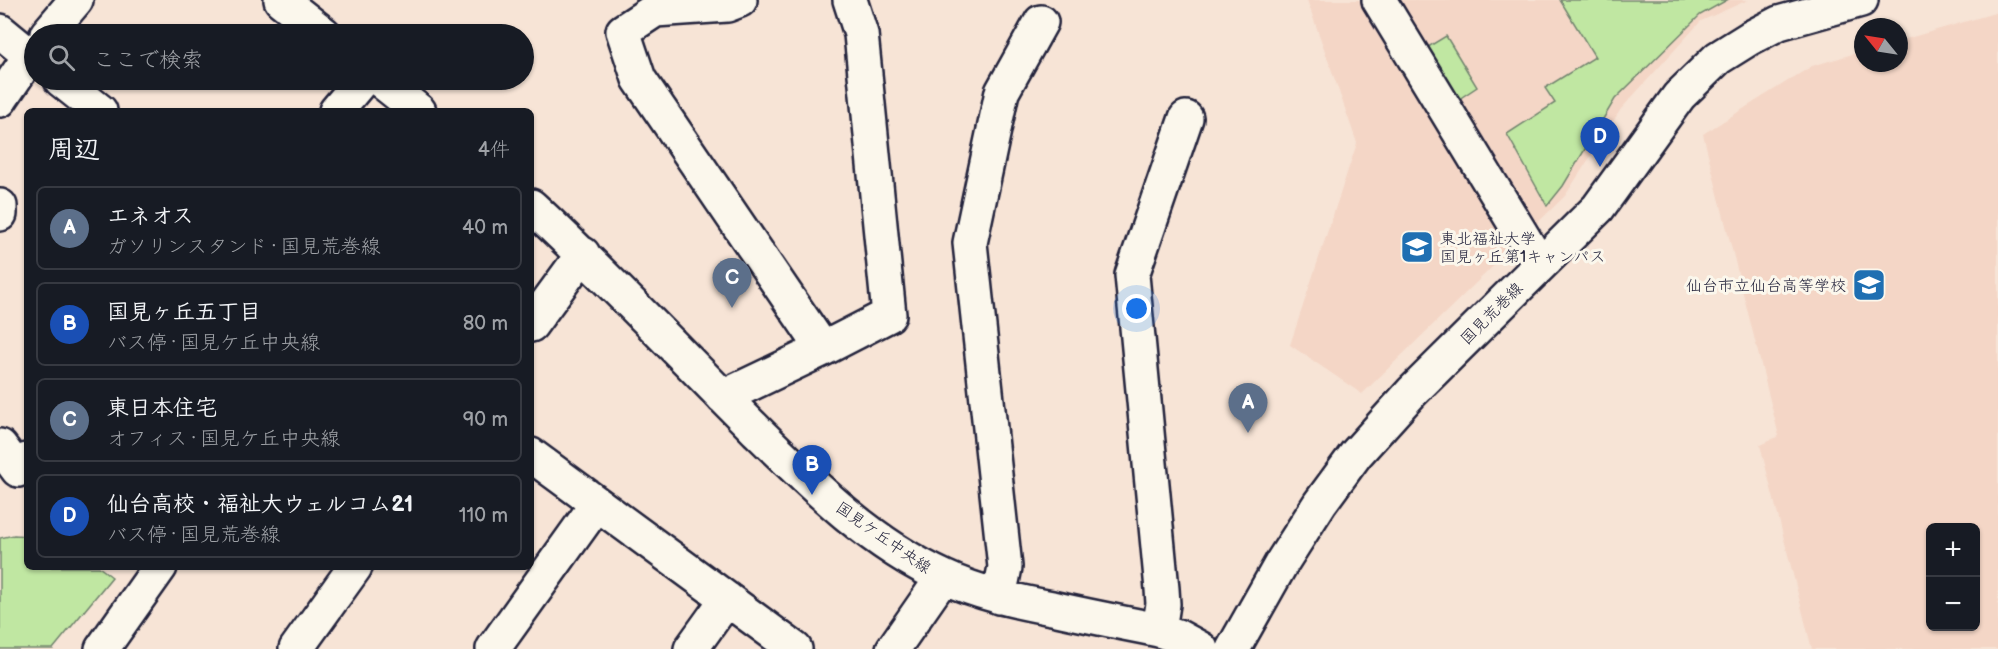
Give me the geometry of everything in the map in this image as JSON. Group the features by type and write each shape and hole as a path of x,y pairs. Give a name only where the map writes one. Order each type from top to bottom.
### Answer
{"street":[{"path":"57,24 76,0"},
{"path":"281,0 311,24"},
{"path":"740,0 727,5 655,10 623,31 639,79 823,349"},
{"path":"723,397 889,315 861,34 850,0"},
{"path":"1379,0 1540,264"},
{"name":"国見荒巻線","path":"1233,649 1320,503 1356,454 1412,392 1598,208 1679,96 1719,58 1779,23 1861,0"},
{"path":"999,597 1005,567 969,243 1002,92 1041,22"},
{"path":"0,31 24,43"},
{"path":"0,99 24,67"},
{"path":"74,90 96,108"},
{"path":"339,108 354,90"},
{"path":"393,90 415,108"},
{"path":"1159,630 1163,604 1162,590 1132,275 1186,118"},
{"path":"0,206 0,214"},
{"name":"国見ケ丘中央線","path":"534,210 583,254 806,479 843,512 882,541 919,565 943,577 999,597 1159,630 1177,636 1201,649"},
{"path":"534,321 583,254"},
{"path":"0,446 18,470 24,463"},
{"path":"534,457 795,649"},
{"path":"493,649 597,504"},
{"path":"102,649 158,570"},
{"path":"296,649 354,570"},
{"path":"893,649 943,577"},
{"path":"691,649 727,599"}],"shaded area":[{"name":"東北福祉大学 国見ヶ丘第1キャンパス","path":"1307,0 1748,0 1701,21 1621,109 1565,196 1362,394 1290,345 1357,143"},
{"name":"仙台市立仙台高等学校","path":"1998,12 1998,649 1812,649 1760,445 1779,436 1703,134 1812,66 1854,54 1854,72 1908,72 1908,38"}],"green space":[{"path":"1560,0 1727,0 1700,15 1615,99 1563,186 1547,206 1507,134 1555,103 1545,88 1595,57"},
{"path":"1446,36 1477,87 1459,99 1428,47"},
{"path":"24,536 24,570 103,570 112,577 53,649 0,649 0,538"}],"place":[{"name":"仙台高校・福祉大ウェルコム21","path":"1600,167"},
{"name":"東北福祉大学 国見ヶ丘第1キャンパス","path":"1417,247"},
{"name":"仙台市立仙台高等学校","path":"1869,285"},
{"name":"東日本住宅","path":"732,308"},
{"name":"エネオス","path":"1248,433"},
{"name":"国見ヶ丘五丁目","path":"812,495"}]}
